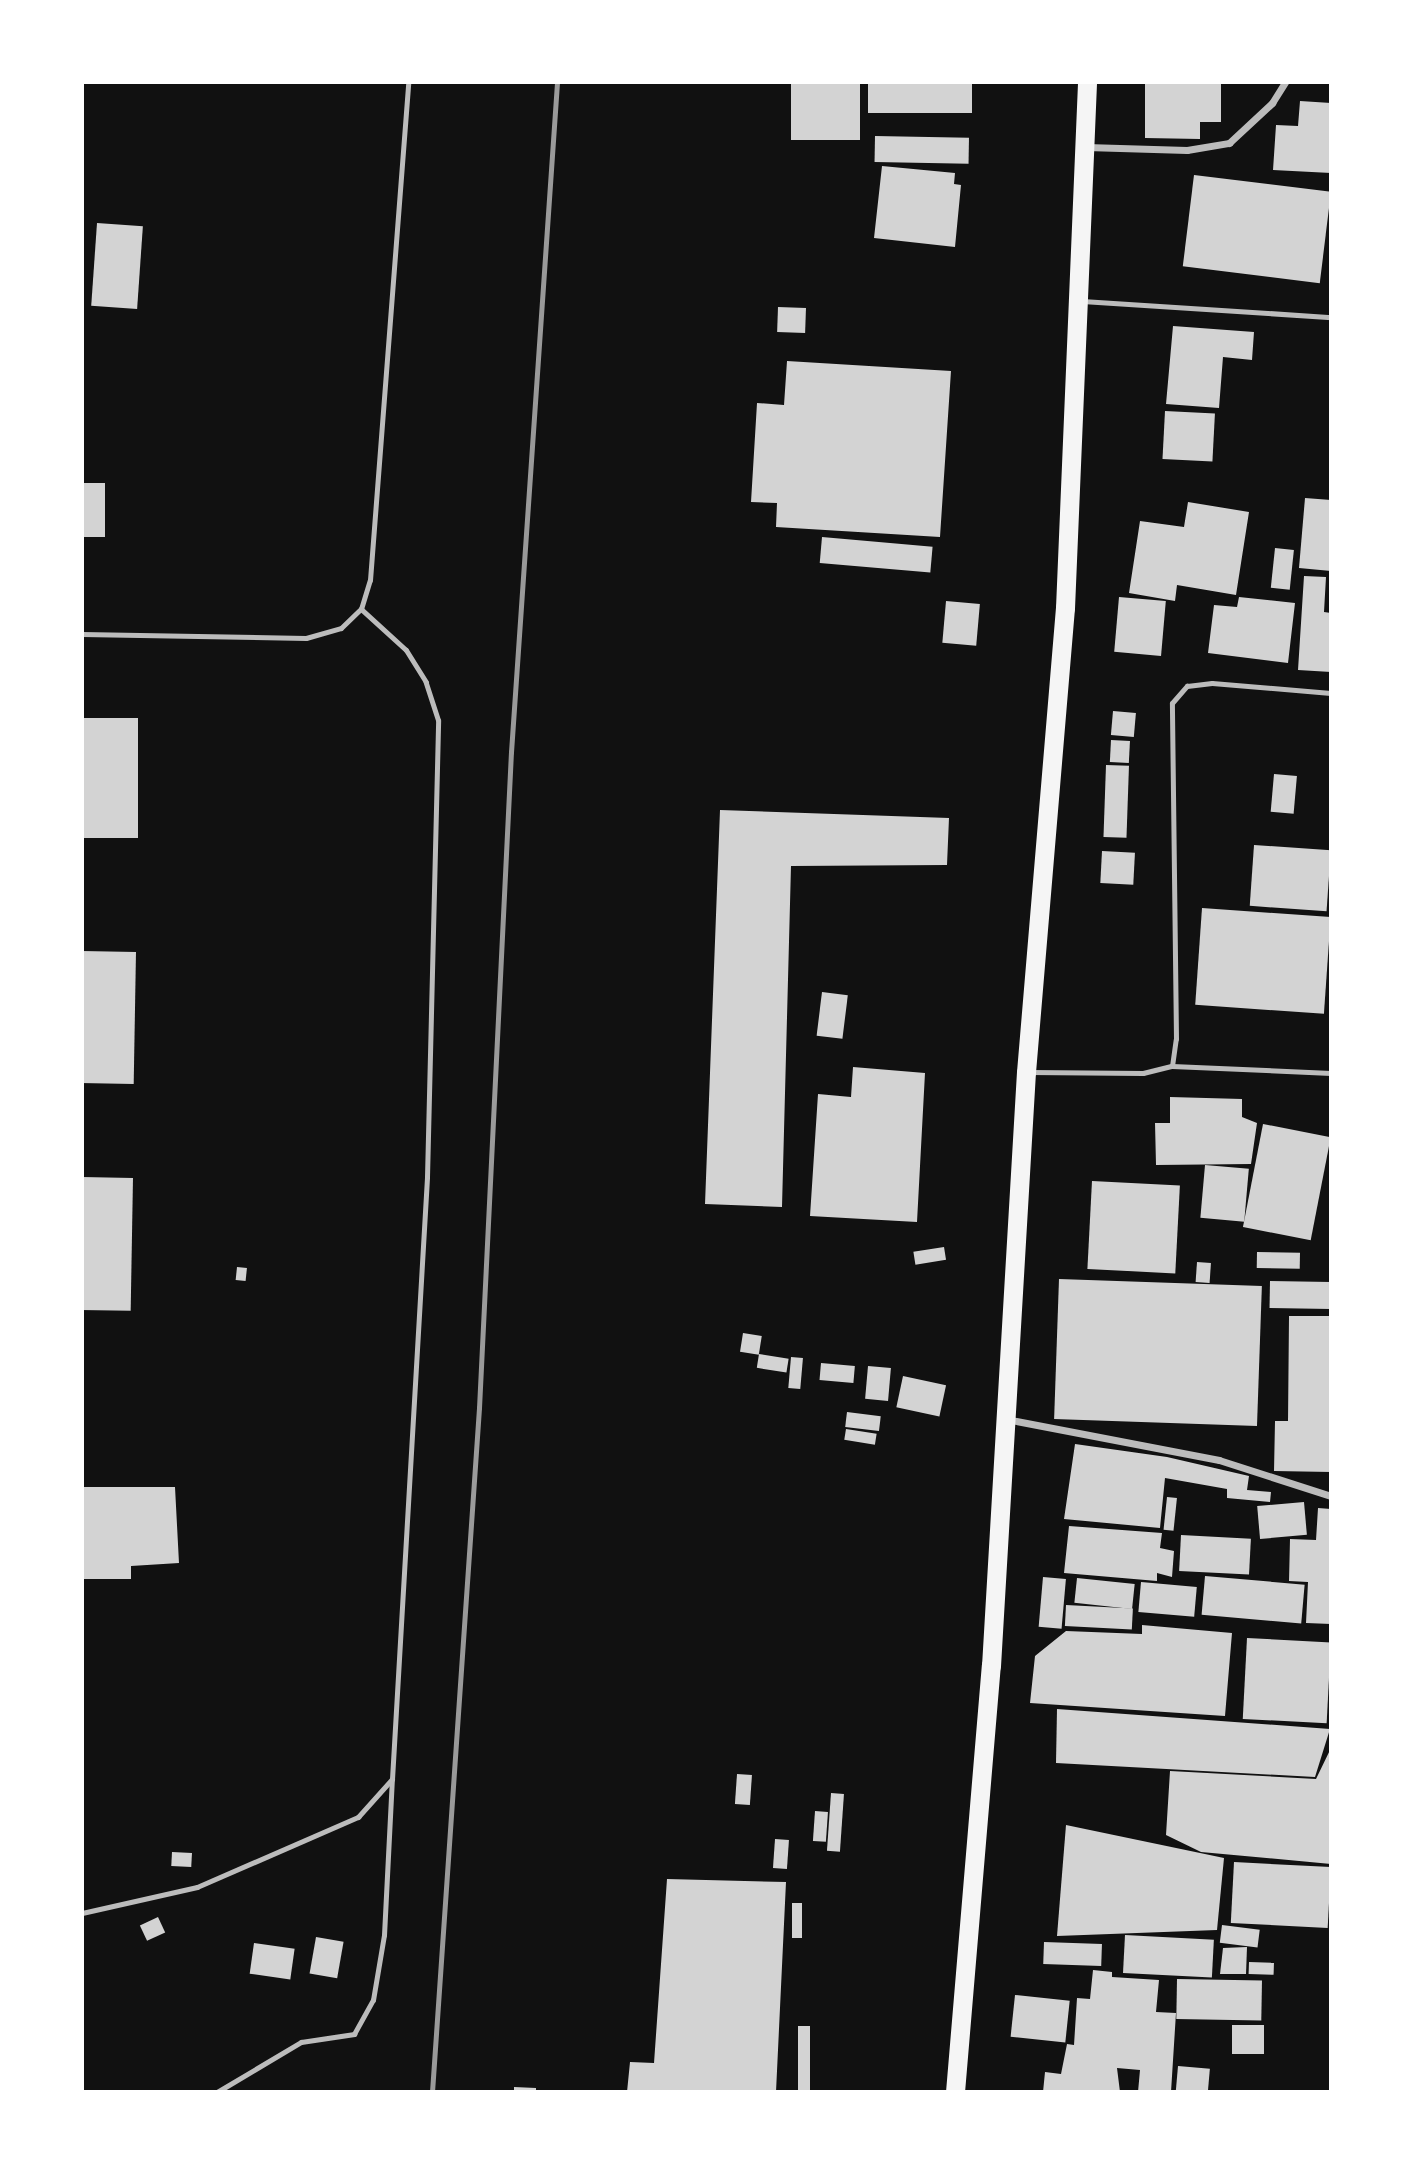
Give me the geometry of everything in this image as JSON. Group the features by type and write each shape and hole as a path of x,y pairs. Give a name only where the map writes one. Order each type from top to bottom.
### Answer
{"highway":[{"path":"955,2092 991,1666 1026,1072 1065,608 1080,301 1087,82"}],"street":[{"path":"1086,147 1187,150 1229,144 1272,103 1285,82"},
{"path":"1005,1418 1219,1460 1331,1496"}],"lane":[{"path":"82,634 306,638 341,628 360,609 370,580 408,82"},
{"path":"1080,301 1331,317"},
{"path":"217,2092 301,2042 354,2034 373,2000 384,1936 427,1177 438,720 426,682 405,650 360,609"},
{"path":"1172,1066 1176,1039 1172,704 1188,686 1212,683 1331,693"},
{"path":"1026,1072 1143,1073 1172,1066 1331,1073"},
{"path":"82,1913 197,1887 358,1817 392,1779"}],"building":[{"path":"791,82 860,82 860,140 791,140"},
{"path":"868,82 972,82 972,113 868,113"},
{"path":"1145,82 1221,82 1221,122 1200,122 1200,139 1145,138"},
{"path":"1300,101 1331,103 1331,173 1273,170 1276,125 1298,126"},
{"path":"875,136 969,138 969,164 875,162"},
{"path":"882,166 955,173 954,184 961,185 955,247 874,238"},
{"path":"1194,175 1331,192 1320,283 1183,266"},
{"path":"97,223 143,226 137,309 91,306"},
{"path":"778,307 806,308 805,333 777,332"},
{"path":"1173,326 1254,332 1252,360 1223,357 1219,408 1166,404"},
{"path":"787,361 951,371 940,537 776,527 777,503 751,502 757,403 784,405"},
{"path":"1165,411 1215,414 1212,462 1162,459"},
{"path":"82,483 105,483 105,537 82,537"},
{"path":"1305,498 1331,500 1331,571 1299,568"},
{"path":"1188,502 1249,512 1236,595 1177,585 1175,601 1129,593 1140,521 1184,527"},
{"path":"822,537 933,547 930,573 820,563"},
{"path":"1275,548 1294,550 1290,590 1271,588"},
{"path":"1304,576 1326,577 1324,612 1331,613 1331,672 1298,670"},
{"path":"1119,597 1166,601 1161,656 1114,652"},
{"path":"1239,597 1295,603 1288,663 1208,653 1214,605 1237,607"},
{"path":"946,601 980,604 976,646 942,643"},
{"path":"1113,711 1136,713 1134,737 1111,735"},
{"path":"82,718 138,718 138,838 82,838"},
{"path":"1111,740 1130,741 1129,763 1110,762"},
{"path":"1106,765 1129,766 1126,838 1103,837"},
{"path":"1274,774 1297,776 1294,814 1271,812"},
{"path":"720,810 949,818 947,865 791,866 782,1207 705,1204"},
{"path":"1254,845 1331,850 1327,911 1250,906"},
{"path":"1102,851 1135,853 1133,885 1100,883"},
{"path":"1202,908 1331,917 1324,1014 1195,1005"},
{"path":"82,951 136,952 134,1084 82,1083"},
{"path":"822,992 848,995 842,1039 817,1036"},
{"path":"853,1067 925,1073 917,1222 810,1216 818,1094 851,1097"},
{"path":"1170,1097 1242,1099 1242,1117 1257,1123 1251,1164 1156,1165 1155,1123 1170,1123"},
{"path":"1263,1124 1331,1137 1311,1240 1243,1227"},
{"path":"1205,1165 1249,1169 1244,1222 1200,1218"},
{"path":"82,1177 133,1178 131,1311 82,1310"},
{"path":"1092,1181 1180,1186 1175,1273 1087,1269"},
{"path":"944,1247 946,1260 915,1265 913,1252"},
{"path":"1257,1252 1300,1253 1300,1269 1257,1268"},
{"path":"1197,1262 1211,1263 1210,1283 1196,1282"},
{"path":"237,1267 247,1268 246,1281 236,1280"},
{"path":"1059,1279 1262,1286 1257,1426 1054,1419"},
{"path":"1270,1281 1331,1282 1331,1309 1270,1308"},
{"path":"1289,1316 1331,1316 1331,1472 1274,1471 1275,1421 1288,1421"},
{"path":"743,1333 762,1336 759,1355 740,1352"},
{"path":"759,1354 789,1359 786,1373 757,1368"},
{"path":"791,1357 803,1358 800,1389 788,1388"},
{"path":"821,1363 855,1366 853,1383 820,1380"},
{"path":"868,1366 891,1368 888,1401 865,1399"},
{"path":"903,1376 946,1385 939,1416 896,1407"},
{"path":"847,1412 881,1416 879,1431 845,1427"},
{"path":"846,1429 877,1434 875,1445 844,1440"},
{"path":"1075,1444 1167,1457 1249,1476 1247,1490 1271,1492 1270,1502 1227,1498 1227,1489 1165,1478 1160,1528 1064,1519"},
{"path":"82,1487 175,1487 179,1563 131,1566 131,1579 82,1579"},
{"path":"1167,1497 1177,1498 1173,1531 1164,1530"},
{"path":"1304,1502 1307,1535 1260,1539 1257,1506"},
{"path":"1318,1508 1331,1509 1331,1624 1306,1623 1308,1582 1289,1581 1290,1539 1316,1540"},
{"path":"1069,1526 1162,1533 1160,1548 1174,1551 1172,1577 1157,1573 1157,1581 1064,1573"},
{"path":"1181,1535 1251,1539 1249,1575 1179,1571"},
{"path":"1205,1576 1305,1585 1301,1624 1202,1615"},
{"path":"1043,1577 1066,1579 1062,1629 1039,1627"},
{"path":"1077,1578 1135,1584 1132,1609 1074,1603"},
{"path":"1141,1582 1197,1587 1194,1617 1138,1612"},
{"path":"1066,1605 1133,1609 1132,1629 1065,1626"},
{"path":"1142,1625 1232,1633 1225,1716 1030,1703 1035,1656 1066,1631 1142,1634"},
{"path":"1247,1638 1331,1642 1327,1723 1243,1719"},
{"path":"1057,1709 1330,1729 1315,1777 1056,1763"},
{"path":"1331,1748 1331,1864 1201,1852 1166,1835 1170,1771 1316,1779"},
{"path":"737,1774 752,1775 750,1805 735,1804"},
{"path":"831,1793 844,1794 840,1852 827,1851"},
{"path":"815,1811 828,1812 826,1842 813,1841"},
{"path":"1066,1825 1224,1858 1217,1930 1057,1936"},
{"path":"775,1839 789,1840 787,1869 773,1868"},
{"path":"172,1852 192,1853 191,1867 171,1866"},
{"path":"1234,1862 1331,1867 1328,1928 1231,1923"},
{"path":"667,1879 786,1882 776,2092 627,2092 630,2062 654,2063"},
{"path":"792,1903 802,1903 802,1938 792,1938"},
{"path":"158,1917 165,1932 147,1941 140,1925"},
{"path":"1222,1925 1260,1930 1258,1947 1220,1943"},
{"path":"1125,1935 1214,1940 1212,1978 1123,1973"},
{"path":"316,1937 344,1942 337,1978 310,1973"},
{"path":"1044,1942 1102,1944 1101,1966 1043,1964"},
{"path":"254,1943 295,1949 290,1979 250,1974"},
{"path":"1247,1947 1246,1974 1220,1974 1223,1948"},
{"path":"1249,1962 1274,1963 1274,1975 1249,1974"},
{"path":"1093,1970 1112,1972 1112,1977 1159,1980 1156,2012 1176,2013 1171,2092 1138,2092 1140,2070 1117,2068 1120,2092 1043,2092 1045,2072 1061,2074 1067,2044 1074,2045 1077,1998 1090,1999"},
{"path":"1177,1979 1262,1980 1261,2020 1176,2019"},
{"path":"1015,1995 1070,2001 1065,2043 1011,2037"},
{"path":"1232,2025 1264,2025 1264,2054 1232,2054"},
{"path":"798,2026 810,2026 810,2092 798,2092"},
{"path":"1178,2066 1210,2069 1208,2092 1176,2091"},
{"path":"514,2087 536,2088 536,2092 514,2092"}],"railway":[{"path":"432,2092 479,1408 511,752 557,82"}]}
